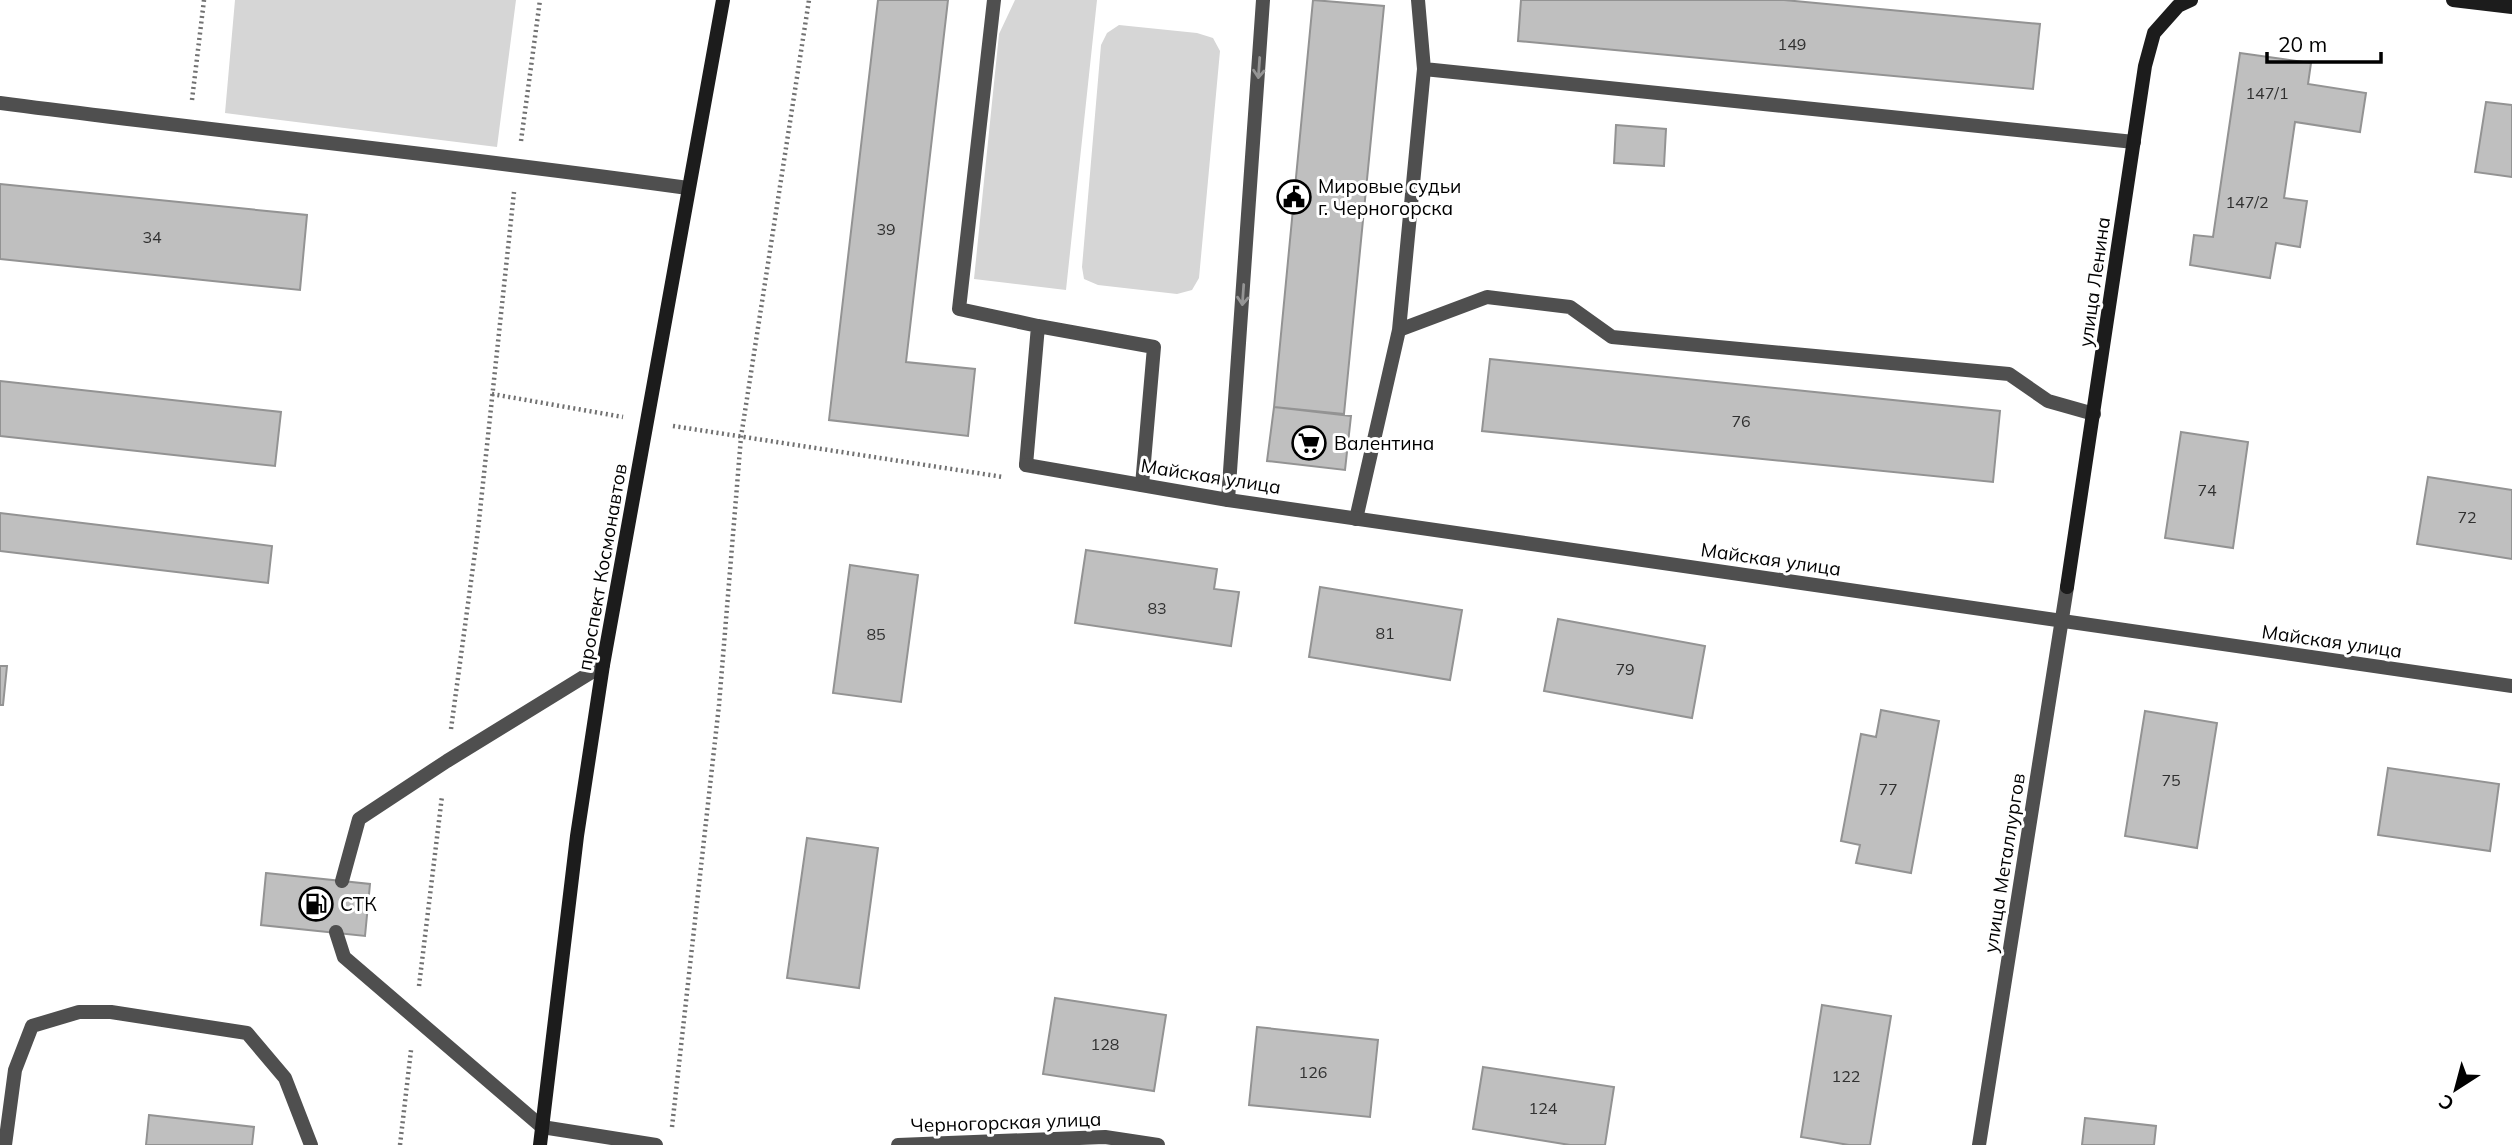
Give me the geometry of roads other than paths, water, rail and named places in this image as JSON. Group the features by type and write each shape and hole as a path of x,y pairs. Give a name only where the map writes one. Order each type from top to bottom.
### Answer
{"main road":[{"name":"проспект Космонавтов","path":"540,1145 577,836 603,665 723,0"},
{"name":"улица Ленина","path":"2067,587 2145,66 2154,33 2178,6 2191,0"},
{"path":"2453,0 2512,7"}],"street":[{"path":"994,0 960,309 1154,346 1142,485"},
{"path":"1228,500 1264,0"},
{"path":"1356,519 1399,330 1424,69 1418,0"},
{"path":"1424,69 2134,142"},
{"path":"0,103 517,164 688,188"},
{"path":"1399,330 1487,297 1570,307 1612,337 2010,374 2048,401 2094,414"},
{"name":"Майская улица","path":"1038,326 1026,465 1228,500 2512,686"},
{"name":"улица Металлургов","path":"1979,1145 2067,587"},
{"path":"342,881 359,819 603,665"},
{"path":"336,932 344,957 542,1126 656,1145"},
{"path":"5,1145 15,1070 32,1026 79,1012 111,1012 247,1032 285,1078 311,1145"},
{"name":"Черногорская улица","path":"898,1145 1105,1137 1158,1145"}],"place":[{"name":"Мировые судьи г. Черногорска","path":"1294,197"},
{"name":"Валентина","path":"1309,443"},
{"name":"СТК","path":"316,904"}]}
